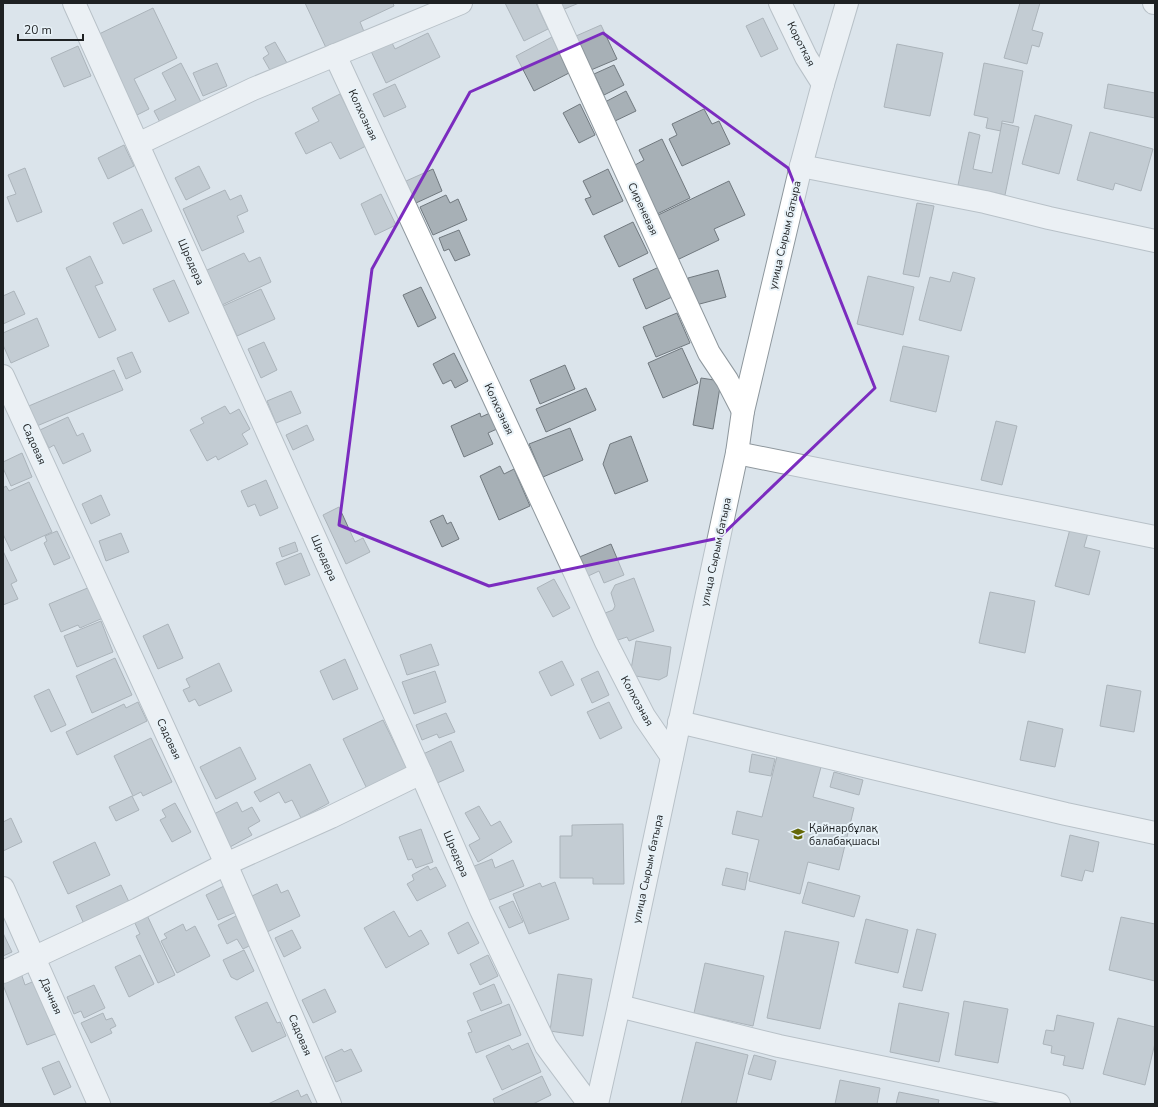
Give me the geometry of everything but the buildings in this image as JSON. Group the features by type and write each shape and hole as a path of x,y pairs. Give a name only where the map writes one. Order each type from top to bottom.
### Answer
{"street":[{"name":"Шредера","path":"74,3 421,773 480,910 546,1046 589,1104"},
{"path":"138,144 253,89 461,3"},
{"name":"Сиреневая","path":"549,3 709,353 727,380 743,411"},
{"name":"Короткая","path":"780,3 806,57 823,84"},
{"name":"улица Сырым батыра","path":"597,1104 737,453 743,411 801,166 847,3"},
{"name":"Колхозная","path":"335,54 606,642 644,716 672,757"},
{"path":"801,166 985,202 1049,218 1155,240"},
{"name":"Садовая","path":"3,376 226,864 330,1104"},
{"path":"737,453 1155,537"},
{"path":"679,722 1066,814 1155,833"},
{"path":"3,972 138,909 226,864 331,817 421,773"},
{"name":"Дачная","path":"3,888 99,1104"},
{"path":"619,1006 779,1046 1060,1104"}],"highlighted area":[{"path":"603,33 788,168 875,388 719,538 489,586 339,525 372,269 470,92"}],"place":[{"name":"Қайнарбұлақ балабақшасы","path":"798,834"}]}
